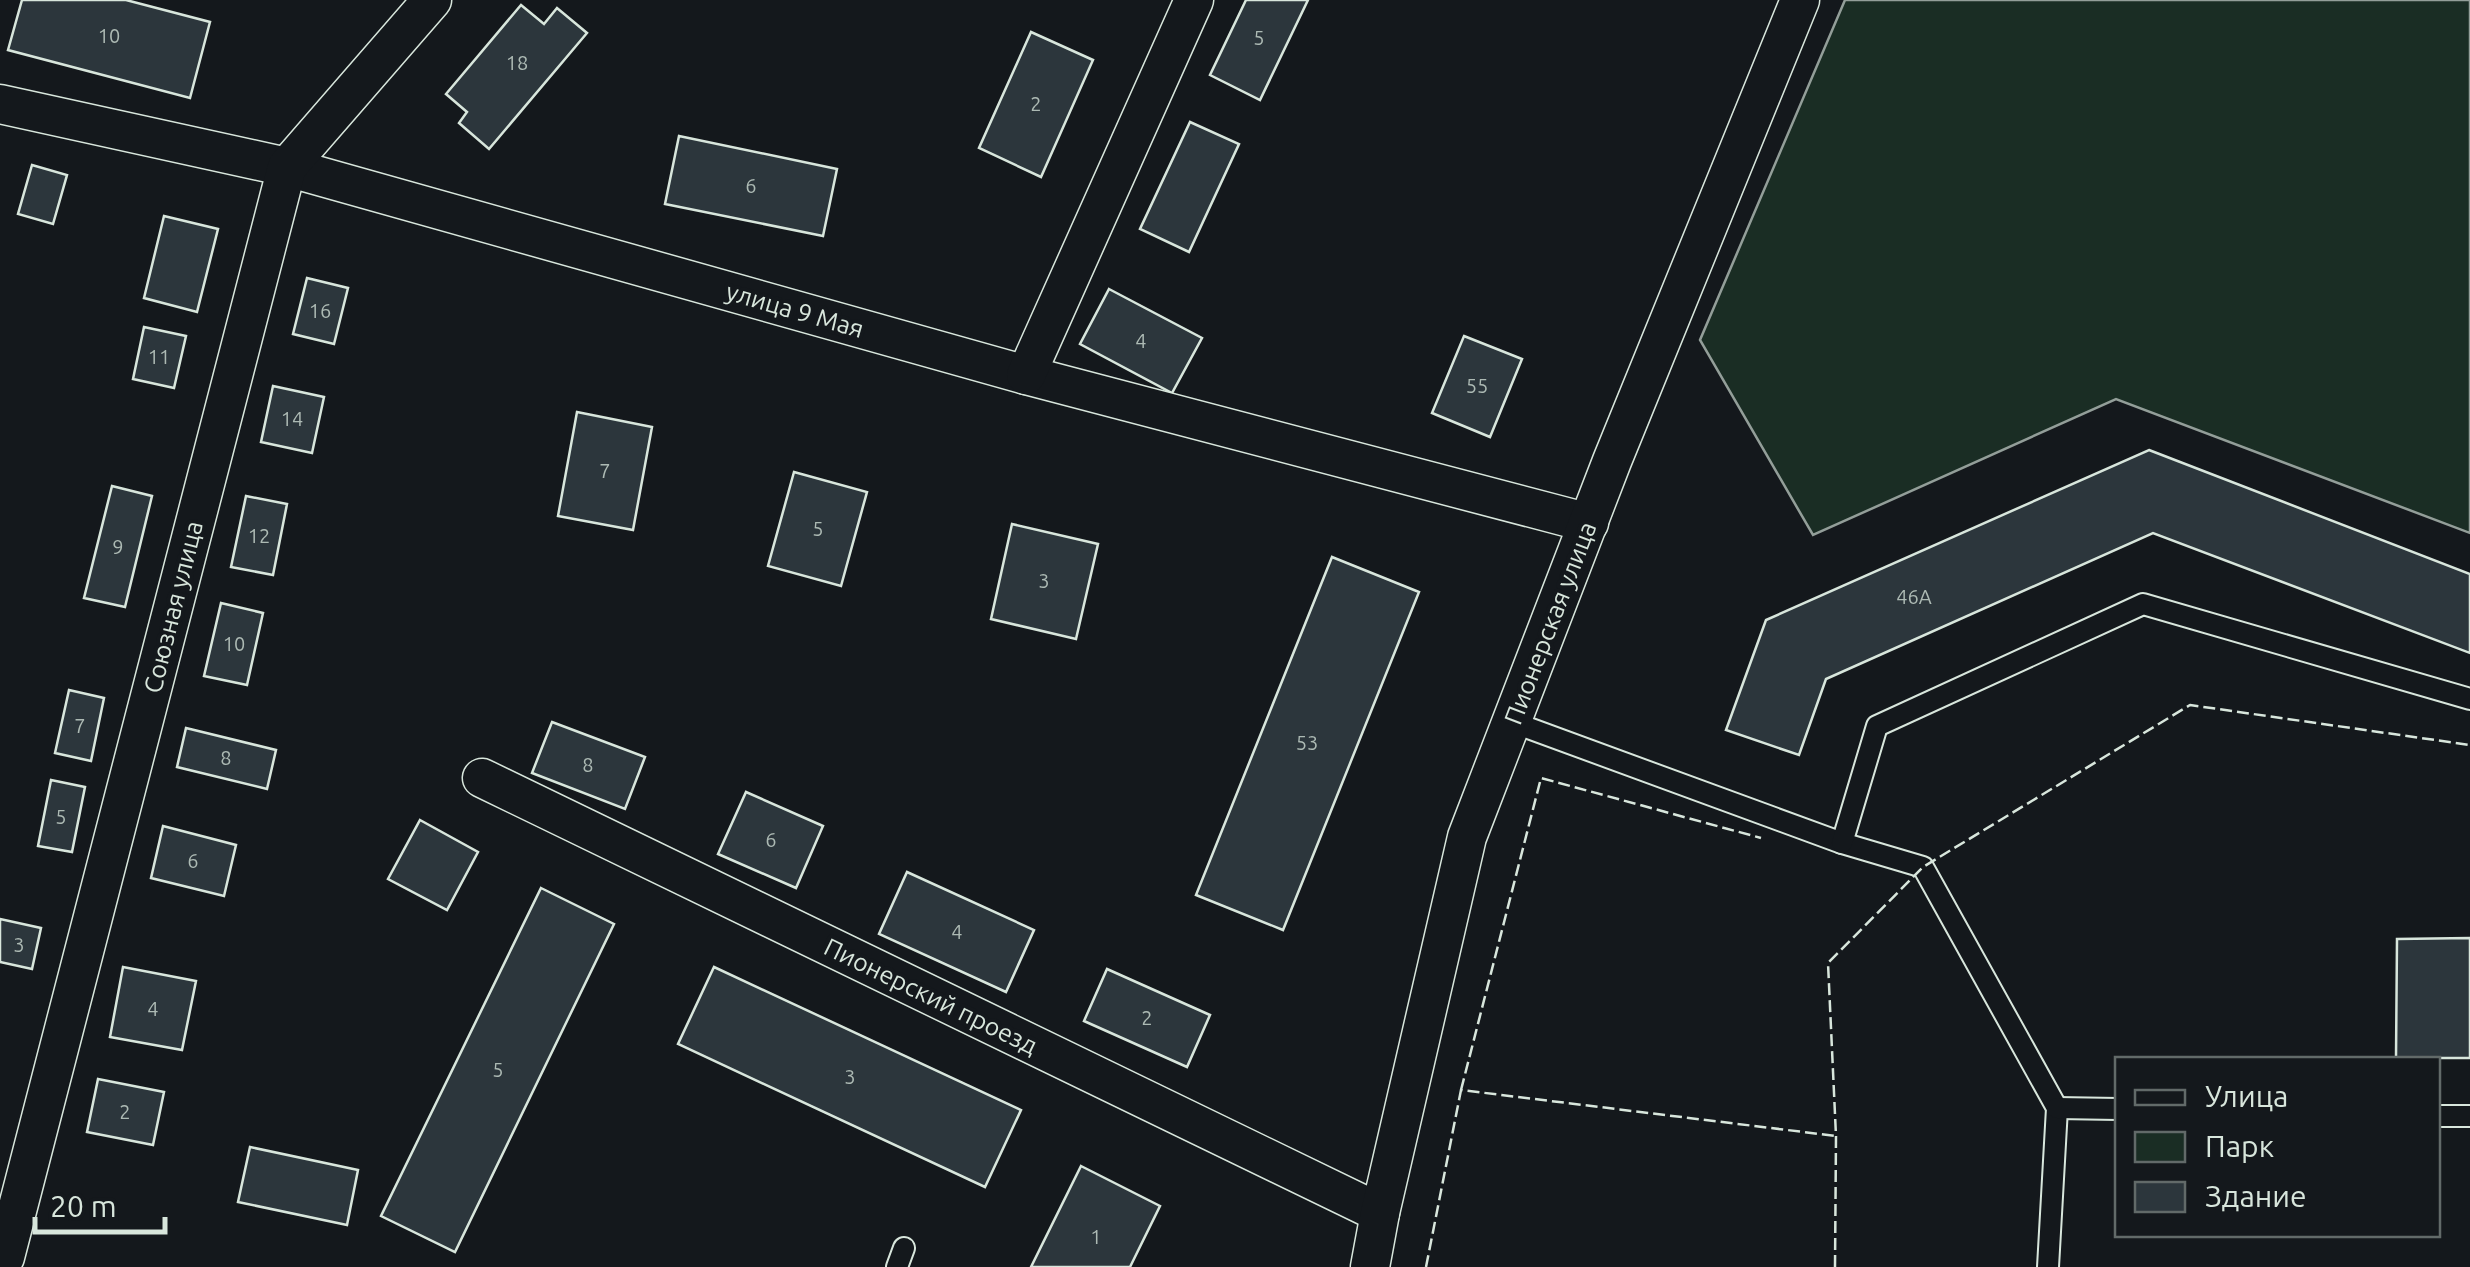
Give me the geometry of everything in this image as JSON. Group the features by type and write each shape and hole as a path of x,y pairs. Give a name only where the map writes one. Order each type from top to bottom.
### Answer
{"street":[{"name":"Союзная улица","path":"0,1256 5,1257 10,1238 286,166 432,0"},
{"path":"1026,376 1194,0"},
{"name":"Пионерская улица","path":"1370,1267 1467,837 1588,524 1800,0"},
{"name":"улица 9 Мая","path":"0,104 286,166 1026,376 1588,524"},
{"name":"Пионерский проезд","path":"482,778 1380,1213"}],"lane":[{"path":"1842,843 1877,726 2143,604 2470,700"},
{"path":"1512,722 1842,843 1922,867 2058,1108 2048,1267"},
{"path":"2058,1108 2115,1110"},
{"path":"2440,1116 2470,1116"}],"green space":[{"path":"1845,0 2470,0 2470,533 2116,399 1813,535 1700,340"}],"building":[{"path":"22,0 126,0 210,22 190,98 8,50"},
{"path":"1246,0 1308,0 1260,100 1210,75"},
{"path":"521,5 544,24 557,8 587,33 489,149 459,123 467,112 446,94"},
{"path":"1031,32 1093,60 1041,177 979,148"},
{"path":"1190,122 1239,144 1189,252 1140,229"},
{"path":"679,136 837,169 823,236 665,204"},
{"path":"32,165 67,175 53,224 18,214"},
{"path":"164,216 218,229 197,312 144,298"},
{"path":"307,278 348,288 334,344 293,334"},
{"path":"1109,289 1202,338 1172,393 1080,344"},
{"path":"144,327 186,336 174,388 133,379"},
{"path":"1464,336 1522,359 1490,437 1432,413"},
{"path":"273,386 324,397 312,453 261,442"},
{"path":"577,412 652,427 633,530 558,516"},
{"path":"2149,450 2470,574 2470,653 2153,533 1826,679 1799,755 1726,730 1766,620"},
{"path":"794,472 867,492 841,586 768,566"},
{"path":"112,486 152,496 125,607 84,598"},
{"path":"246,496 287,504 273,575 231,567"},
{"path":"1012,524 1098,544 1076,639 991,619"},
{"path":"1332,557 1419,592 1283,930 1196,895"},
{"path":"221,603 263,613 247,685 204,676"},
{"path":"69,690 104,698 91,761 55,753"},
{"path":"552,722 645,757 625,809 532,773"},
{"path":"186,728 276,750 267,789 177,767"},
{"path":"51,780 85,787 72,852 38,846"},
{"path":"746,792 823,826 796,888 718,854"},
{"path":"420,820 478,852 447,910 388,879"},
{"path":"163,826 236,845 224,896 151,878"},
{"path":"907,872 1034,930 1006,992 879,934"},
{"path":"541,888 614,924 455,1252 381,1216"},
{"path":"0,919 41,928 32,969 0,962"},
{"path":"2470,938 2470,1058 2396,1057 2397,939"},
{"path":"123,967 196,981 182,1050 110,1037"},
{"path":"714,967 1021,1110 985,1187 678,1044"},
{"path":"1107,969 1210,1015 1187,1067 1084,1021"},
{"path":"98,1079 164,1092 153,1145 87,1132"},
{"path":"250,1147 358,1170 347,1225 238,1202"},
{"path":"1081,1166 1160,1206 1130,1267 1031,1267"}],"fence":[{"path":"1835,1267 1836,1136 1828,963 1923,867 2190,705 2470,745"},
{"path":"1461,1090 1541,778 1761,838"},
{"path":"1426,1267 1461,1090 1836,1136"}]}
